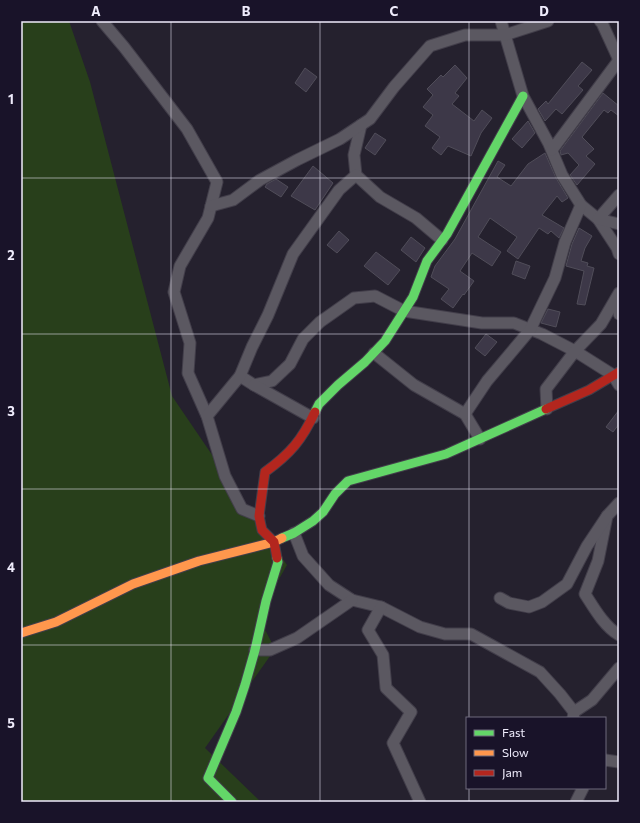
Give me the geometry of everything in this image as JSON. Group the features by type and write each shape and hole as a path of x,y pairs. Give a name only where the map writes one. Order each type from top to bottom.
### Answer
{"street":[{"path":"102,21 124,47 187,129 217,182 208,218 180,266 174,292 190,343 188,373 207,416 225,476 242,509 259,516"},
{"path":"501,21 523,96 552,150 562,175 581,205 598,219 617,248 619,254"},
{"path":"211,206 233,200 260,180 340,139 370,119 394,87 430,46 465,35 505,35 548,21"},
{"path":"552,150 619,60 600,21"},
{"path":"232,802 208,778 236,712 255,650 266,601 278,562 274,542 262,530 259,516 266,472 284,458 308,430 319,404 338,385 365,362 385,341 413,297 427,261 464,204 523,96"},
{"path":"361,125 354,155 356,175 380,197 416,218 442,240"},
{"path":"207,416 240,376 252,347 268,316 293,254 338,190 356,175"},
{"path":"598,219 619,195"},
{"path":"464,414 487,381 530,330 556,278 565,242 581,205"},
{"path":"598,219 619,224"},
{"path":"547,409 546,389 575,351 601,324 619,293"},
{"path":"254,385 272,381 290,364 303,339 320,322 354,298 375,296 404,311 482,323 514,323 542,334 616,373 619,385"},
{"path":"374,353 414,385 464,414 480,439"},
{"path":"21,633 56,622 133,584 199,561 274,542 294,533 313,521 323,512 335,494 348,481 446,454 589,390 616,373"},
{"path":"240,376 313,418"},
{"path":"500,598 509,603 529,607 542,602 567,584 587,546 607,516 619,503"},
{"path":"607,516 598,561 585,594 613,631 619,635"},
{"path":"294,533 303,556 330,584 352,600 381,607 420,627 445,634 471,634 540,672 560,694 574,715 592,700 619,668"},
{"path":"255,650 270,650 296,638 352,600"},
{"path":"381,607 368,630 382,655 386,688 411,712 393,744 420,802"},
{"path":"606,760 619,762"},
{"path":"578,802 583,789"}],"green space":[{"path":"21,21 69,21 90,82 172,396 287,565 258,616 275,649 205,748 261,802 21,802"}],"building":[{"path":"582,62 592,70 578,86 583,90 562,114 556,109 545,121 538,109 546,101 548,104"},
{"path":"455,65 467,78 455,93 459,96 452,104 474,121 482,110 492,118 481,133 471,156 448,146 441,155 432,148 440,137 425,126 433,115 423,107 433,95 427,89 441,75 443,77"},
{"path":"305,68 317,77 306,92 295,83"},
{"path":"603,93 619,106 619,116 611,110 608,113 604,110 582,137 594,149 586,156 595,164 577,185 570,175 579,165 568,153 561,155 560,151"},
{"path":"528,121 535,133 522,148 512,139"},
{"path":"375,133 386,140 375,155 365,148"},
{"path":"545,153 556,178 568,198 562,202 557,196 542,215 564,228 559,238 551,231 548,234 539,228 518,259 507,251 517,237 490,218 478,237 501,252 492,266 472,253 460,271 474,281 453,308 441,299 449,289 431,277 435,266 455,239 498,161 505,165 497,177 511,186 528,164"},
{"path":"313,166 333,183 315,210 291,196"},
{"path":"276,179 288,187 281,197 265,187 267,184"},
{"path":"579,228 592,236 585,248 581,261 588,263 587,266 594,268 585,305 577,304 584,271 566,266 572,244"},
{"path":"339,231 349,240 337,253 327,245"},
{"path":"411,237 425,248 416,262 401,250"},
{"path":"376,252 400,270 388,285 364,266"},
{"path":"516,261 530,266 525,279 512,274"},
{"path":"548,309 560,312 556,327 541,323"},
{"path":"486,334 497,342 485,356 475,348"},
{"path":"619,410 619,424 613,432 606,427"}],"traffic: fast":[{"path":"315,412 319,404 338,385 365,362 385,341 413,297 427,261 447,234 523,96"},
{"path":"282,538 294,533 313,521 323,512 335,494 348,481 446,454 546,409"},
{"path":"232,802 208,778 236,712 245,685 255,650 266,601 278,562 277,558"}],"traffic: slow":[{"path":"21,633 56,622 133,584 199,561 274,542 282,538"}],"traffic: jam":[{"path":"546,409 589,390 619,372"},
{"path":"277,558 274,542 262,530 259,516 265,472 282,459 300,439 315,412"}]}
